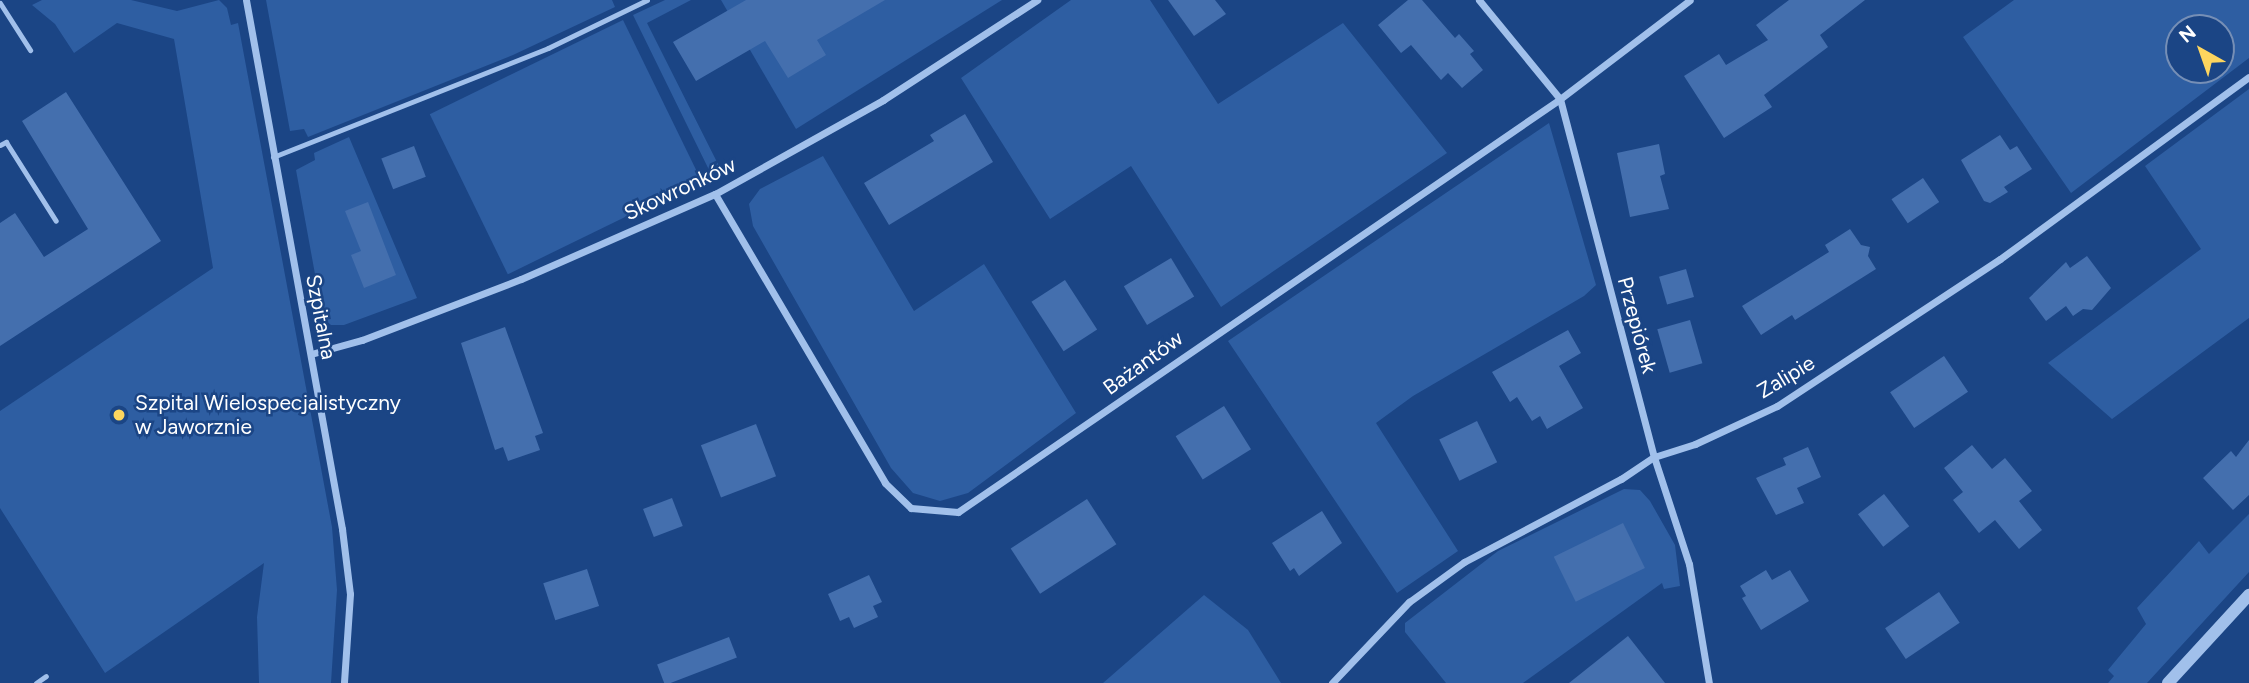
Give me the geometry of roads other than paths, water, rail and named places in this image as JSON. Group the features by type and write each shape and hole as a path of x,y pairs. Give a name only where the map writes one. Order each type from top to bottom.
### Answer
{"street":[{"name":"Szpitalna","path":"246,0 311,354 349,594 344,683"},
{"name":"Skowronków","path":"311,354 362,340 521,279 715,194 883,100 1037,0"},
{"name":"Przepiórek","path":"1479,0 1560,99 1654,457 1689,564 1709,683"},
{"name":"Bażantów","path":"715,194 885,483 911,508 943,514 975,503 1224,327 1560,99 1690,0"},
{"name":"Zalipie","path":"1332,683 1409,602 1464,562 1621,479 1654,457 1695,444 1777,406 2000,259 2249,77"},
{"path":"2168,683 2249,595"}],"lane":[{"path":"273,157 548,48 648,0"},
{"path":"0,3 30,50"},
{"path":"0,145 6,142 57,221"},
{"path":"36,683 46,677"}],"place":[{"name":"Szpital Wielospecjalistyczny w Jaworznie","path":"119,415"}]}
